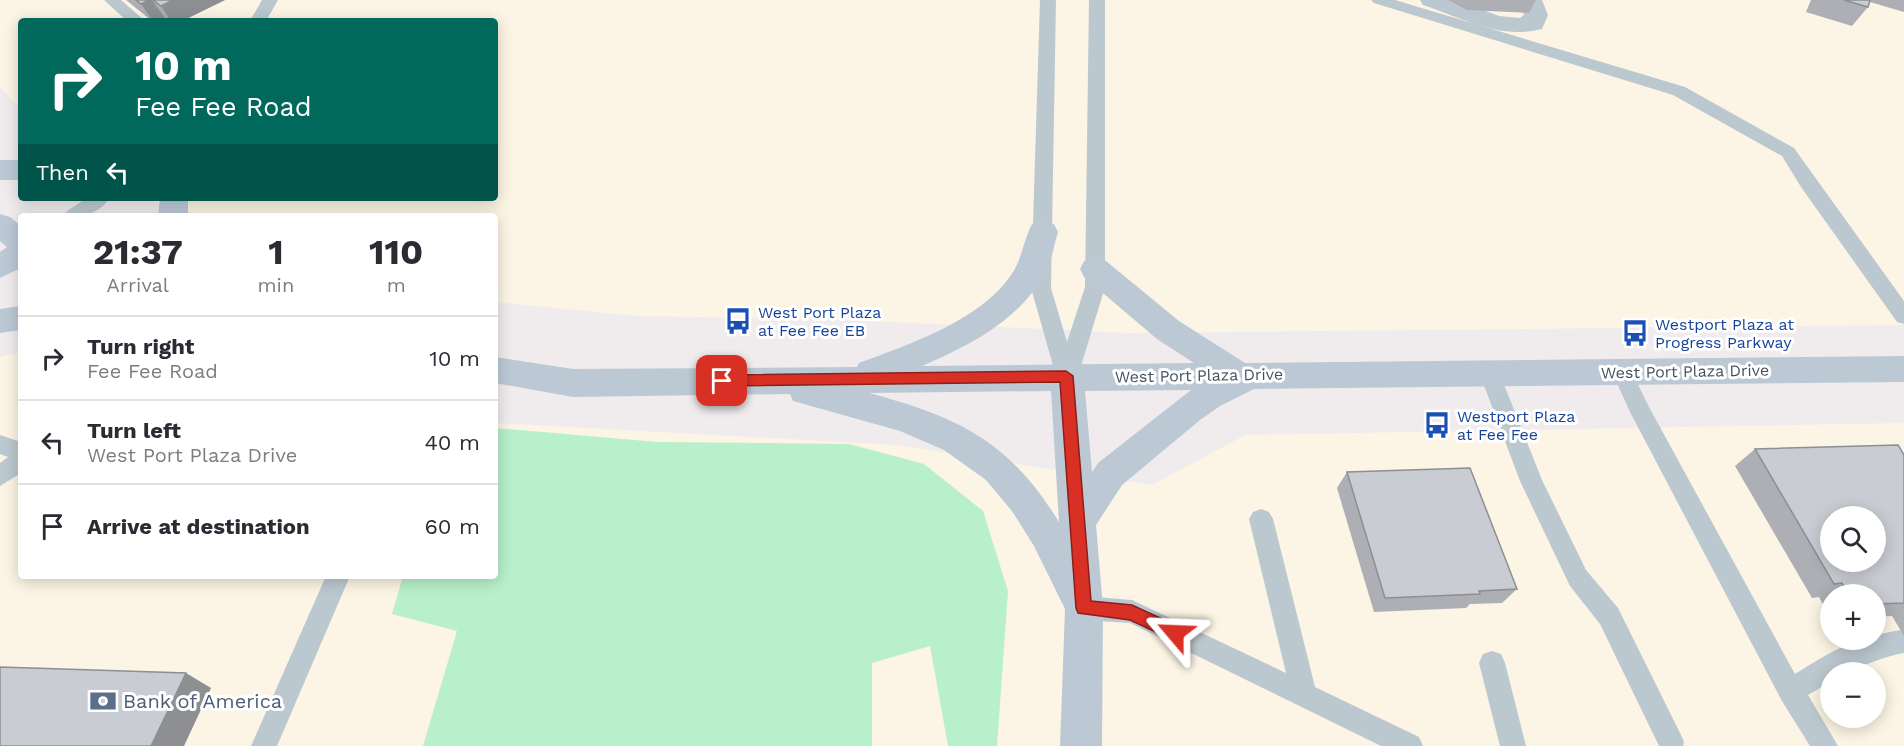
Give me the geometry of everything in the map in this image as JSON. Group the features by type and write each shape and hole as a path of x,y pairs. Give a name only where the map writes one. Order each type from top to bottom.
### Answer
{"main road":[{"path":"0,170 18,170"},
{"path":"0,225 18,240"},
{"path":"849,379 952,338 994,310 1019,287 1032,268 1042,232"},
{"path":"0,267 18,255"},
{"path":"1095,269 1168,330 1245,375"},
{"path":"0,321 18,318"},
{"name":"West Port Plaza Drive","path":"498,370 573,382 1904,369"},
{"path":"1079,520 1110,474 1208,396 1245,375"},
{"path":"1066,376 1079,520 1084,608 1087,744"},
{"path":"765,381 893,413 966,446 1009,481 1039,519 1084,608"}],"street":[{"path":"1432,0 1507,26 1521,27 1533,24 1536,15 1530,0"}],"lane":[{"path":"112,0 133,18"},
{"path":"260,18 270,0"},
{"path":"1048,0 1041,288 1066,376"},
{"path":"1066,376 1095,287 1097,0"},
{"path":"1379,0 1679,91 1788,152 1807,182 1904,316"},
{"path":"78,213 95,201"},
{"path":"1489,372 1532,481 1578,578 1608,616 1671,742"},
{"path":"1622,372 1791,692 1825,746"},
{"path":"0,444 18,451"},
{"path":"0,476 18,462"},
{"path":"1261,519 1304,694"},
{"path":"264,746 337,579"},
{"path":"1084,608 1132,612 1410,746"},
{"path":"1791,692 1826,670 1888,642 1904,641"},
{"path":"1492,663 1513,746"}],"shaded area":[{"path":"0,0 1904,0 1904,325 1130,333 825,319 637,316 498,302 498,213 173,213 153,201 498,201 498,18 18,18 18,106 0,87"},
{"path":"18,353 18,579 498,579 498,423 897,445 1152,485 1245,435 1904,423 1904,746 0,746 0,357"}],"green space":[{"path":"498,428 657,442 849,444 924,464 983,511 1008,591 997,746 948,746 930,646 872,663 872,746 423,746 457,631 392,614 402,579 498,579"}],"building":[{"path":"136,0 149,0 141,4"},
{"path":"153,0 173,0 161,6"},
{"path":"1844,0 1870,0 1868,7"},
{"path":"1898,445 1904,455 1904,603 1886,604 1886,584 1834,584 1827,572 1886,572 1886,506 1820,506 1820,560 1755,449"},
{"path":"1470,468 1517,589 1479,591 1480,594 1385,598 1347,472"},
{"name":"Bank of America","path":"0,667 186,673 151,746 0,746"}],"place":[{"name":"West Port Plaza at Fee Fee EB","path":"738,321"},
{"name":"Westport Plaza at Progress Parkway","path":"1635,333"},
{"name":"Westport Plaza at Fee Fee","path":"1437,425"},
{"name":"Bank of America","path":"103,701"}],"route":[{"path":"722,381 1066,376 1079,520 1084,608 1132,612 1175,633"}]}
